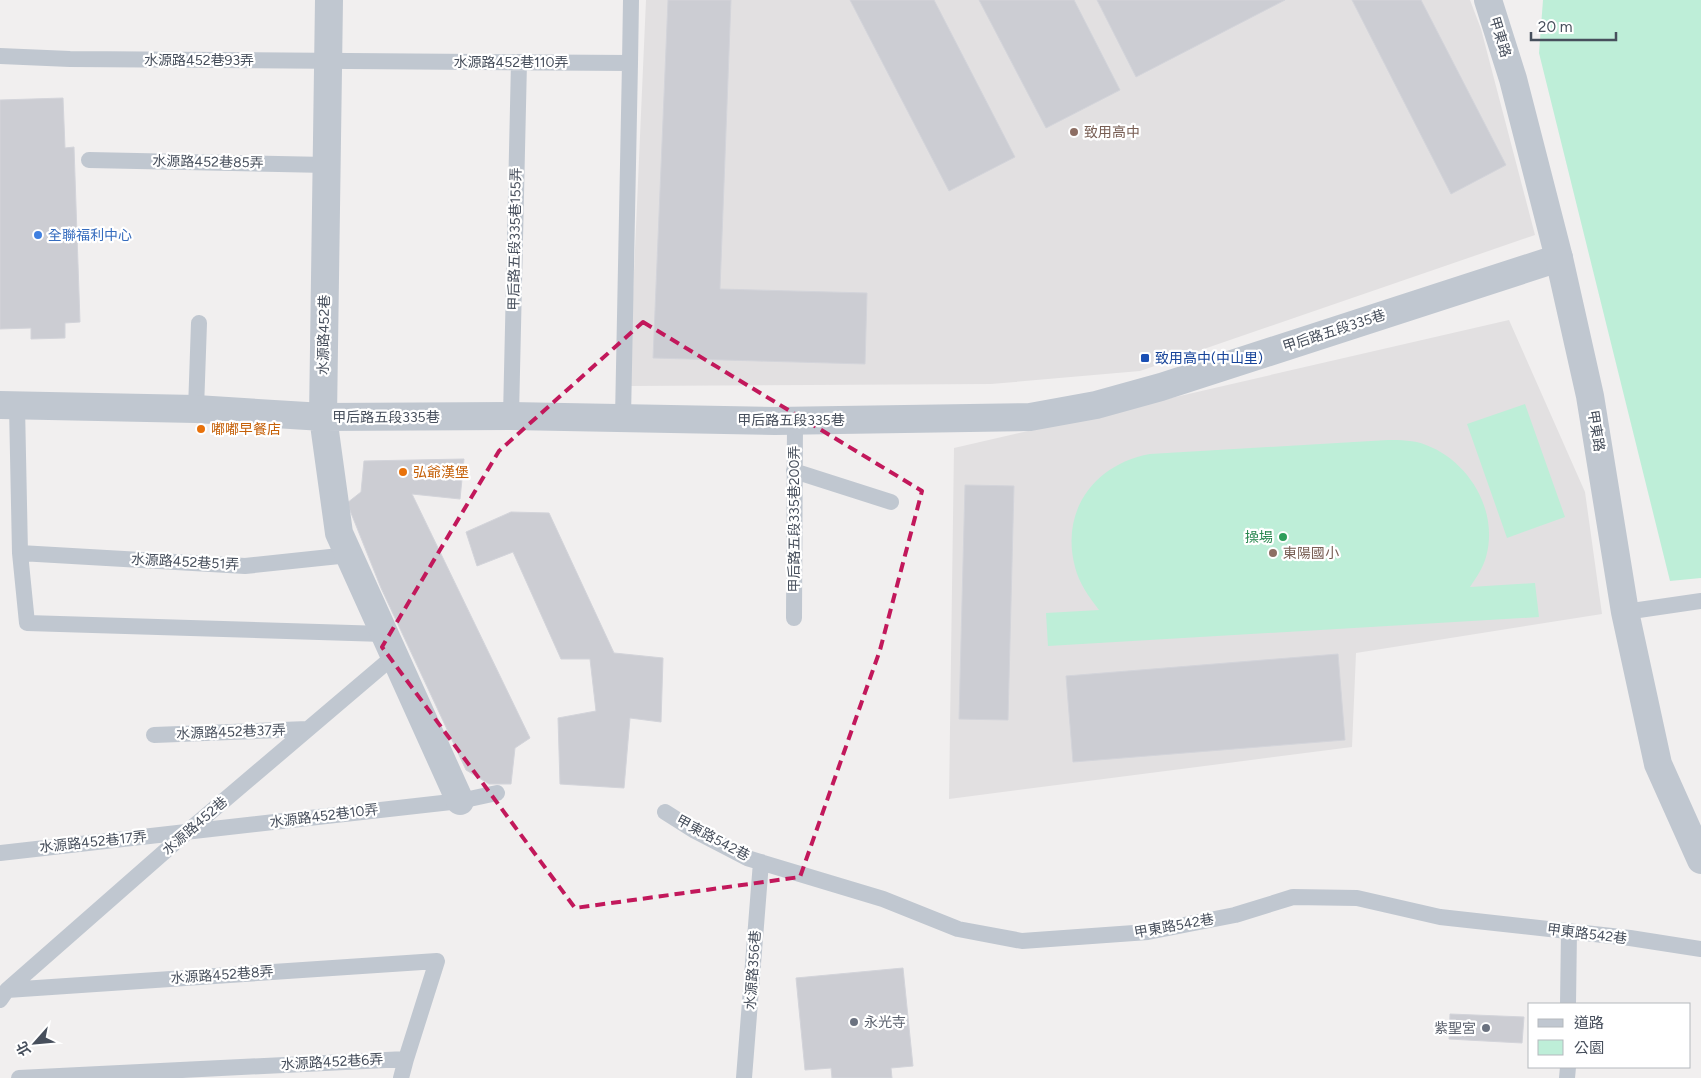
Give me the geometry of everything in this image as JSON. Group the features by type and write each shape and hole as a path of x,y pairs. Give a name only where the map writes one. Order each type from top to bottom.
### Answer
{"street":[{"name":"水源路452巷","path":"329,0 323,417 339,533 460,801"},
{"name":"甲東路","path":"1488,0 1513,79 1559,258 1590,396 1625,612 1658,764 1701,860"},
{"name":"甲后路五段335巷","path":"9,405 196,409 323,417 511,416 795,421 1030,416 1096,405 1171,384 1559,258"}],"lane":[{"path":"623,418 631,0"},
{"name":"水源路452巷93弄","path":"0,56 70,59 328,61"},
{"name":"水源路452巷110弄","path":"328,61 630,63"},
{"name":"甲后路五段335巷155弄","path":"511,416 519,62"},
{"name":"水源路452巷85弄","path":"89,160 327,165"},
{"path":"196,409 199,323"},
{"path":"9,405 27,623 389,645"},
{"name":"甲后路五段335巷200弄","path":"794,618 795,421"},
{"path":"794,471 891,502"},
{"name":"水源路452巷51弄","path":"20,553 245,566 349,555"},
{"path":"1625,612 1701,601"},
{"name":"水源路452巷","path":"4,995 187,832 308,729 389,645"},
{"name":"水源路452巷37弄","path":"154,735 308,729"},
{"name":"水源路452巷10弄","path":"187,832 460,801 498,793"},
{"name":"甲東路542巷","path":"666,812 695,831 747,858 883,899 958,929 1022,941 1148,932 1235,915 1294,897 1357,898 1440,918 1569,931 1701,949"},
{"name":"水源路452巷17弄","path":"0,853 187,832"},
{"name":"水源路356巷","path":"744,1078 761,862"},
{"path":"1568,1003 1569,931"},
{"name":"水源路452巷8弄","path":"4,995 437,961 406,1059"},
{"path":"401,1078 406,1059"},
{"name":"水源路452巷6弄","path":"19,1078 406,1059"}],"highlighted area":[{"path":"643,322 922,491 880,650 800,877 575,908 382,647 499,451"}],"shaded area":[{"name":"致用高中","path":"646,0 1470,0 1481,29 1535,235 1140,371 991,384 629,386"},
{"name":"東陽國小","path":"1509,320 1585,492 1602,614 1356,653 1352,747 949,799 954,448"}],"green space":[{"path":"1543,0 1701,0 1701,578 1670,581 1539,53"},
{"path":"1525,404 1565,517 1507,538 1467,424"},
{"path":"1388,440 1412,441 1426,445 1455,463 1467,475 1477,490 1484,506 1488,522 1489,540 1485,561 1470,587 1535,583 1539,617 1048,646 1046,613 1099,610 1085,590 1075,567 1072,546 1073,527 1078,509 1086,493 1098,479 1113,468 1130,459 1150,454"}],"building":[{"path":"668,0 731,0 720,289 867,293 865,364 653,358"},
{"path":"850,0 934,0 1015,157 949,191"},
{"path":"979,0 1074,0 1120,90 1046,128"},
{"path":"1097,0 1285,0 1136,77"},
{"path":"1352,0 1421,0 1506,165 1451,194"},
{"name":"全聯福利中心","path":"63,98 65,148 74,147 80,322 65,323 65,338 31,339 31,328 0,329 0,100"},
{"path":"464,459 460,499 412,494 530,738 515,748 511,784 489,784 466,770 381,588 347,503 361,492 364,461"},
{"path":"965,485 1014,486 1008,720 959,719"},
{"path":"511,512 549,513 614,653 663,658 661,722 630,718 624,788 560,784 558,718 596,711 590,659 561,659 513,552 477,566 466,532"},
{"path":"1338,654 1345,740 1073,762 1066,676"},
{"name":"永光寺","path":"903,968 913,1066 891,1068 892,1078 832,1078 831,1068 805,1070 796,978"},
{"name":"紫聖宮","path":"1450,1014 1524,1017 1522,1043 1449,1039"}],"place":[{"name":"致用高中","path":"1074,132"},
{"name":"全聯福利中心","path":"38,235"},
{"name":"致用高中(中山里)","path":"1145,358"},
{"name":"嘟嘟早餐店","path":"201,429"},
{"name":"弘爺漢堡","path":"403,472"},
{"name":"操場","path":"1283,537"},
{"name":"東陽國小","path":"1273,553"},
{"name":"永光寺","path":"854,1022"},
{"name":"紫聖宮","path":"1486,1028"}]}
